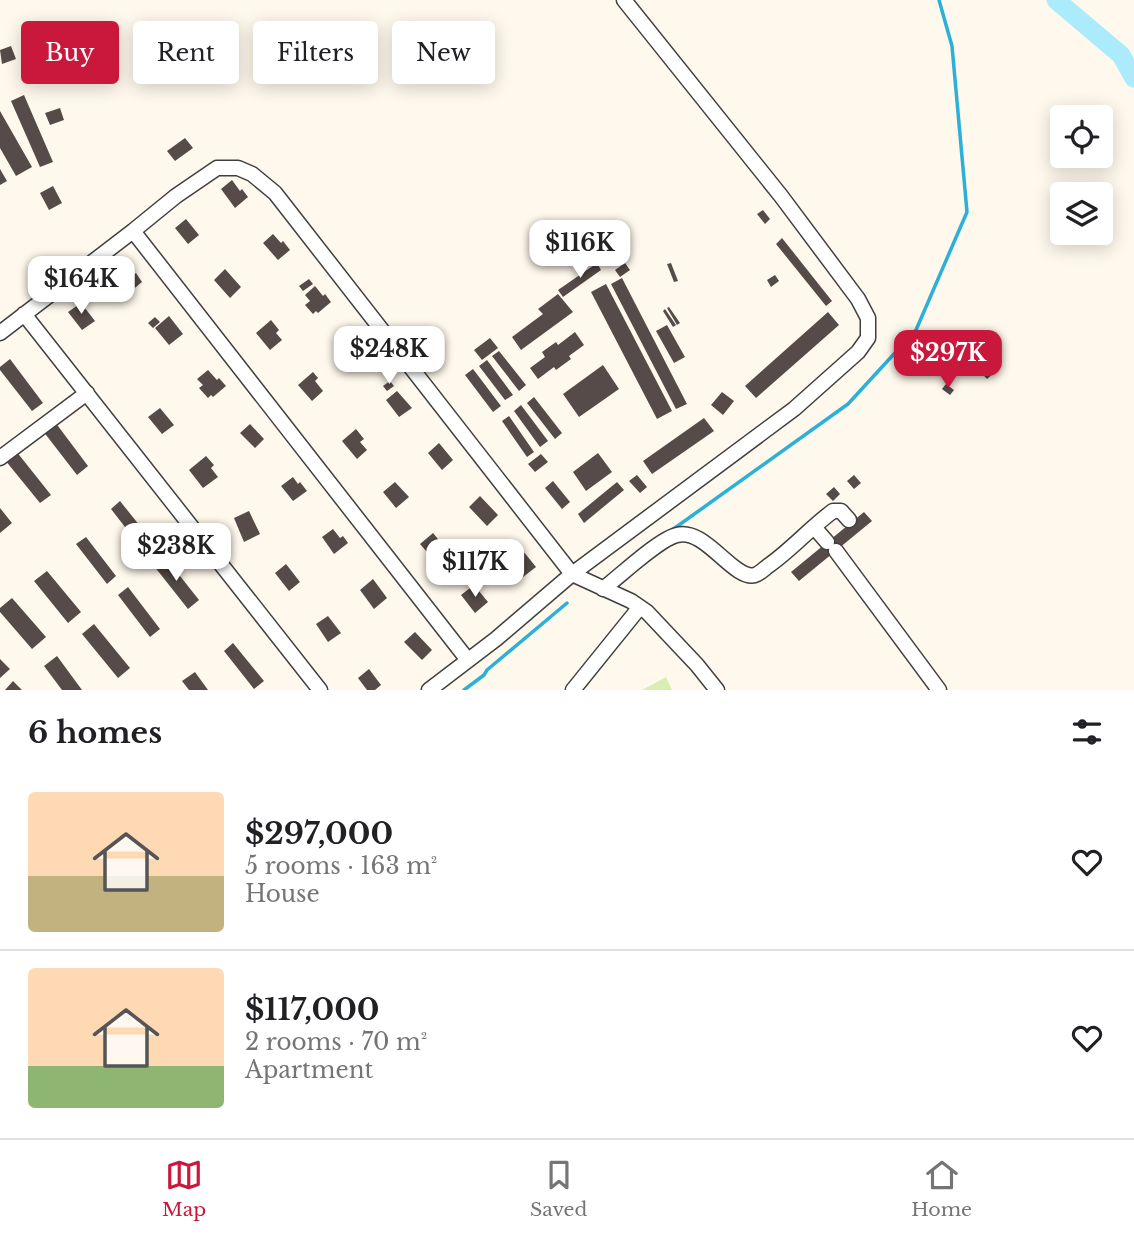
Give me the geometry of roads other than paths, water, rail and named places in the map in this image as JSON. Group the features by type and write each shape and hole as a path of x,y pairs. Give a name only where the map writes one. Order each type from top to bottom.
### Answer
{"lane":[{"path":"429,690 496,639 572,574 794,409 858,352 868,338 868,318 858,299 781,196 624,0"},
{"path":"0,333 176,196 217,168 238,168 252,174 275,193 572,574 640,607 697,665 717,690"},
{"path":"133,231 467,659"},
{"path":"24,314 320,690"},
{"path":"0,458 87,393"},
{"path":"603,589 673,536 686,534 695,538 738,570 752,576 776,561 834,510 841,511 849,520"},
{"path":"814,527 832,547 939,690"},
{"path":"573,690 640,607"}],"waterway":[{"path":"672,530 848,404 916,330 967,212 952,46 939,0"},
{"path":"1056,0 1121,55 1134,78"},
{"path":"464,690 567,603"}]}
